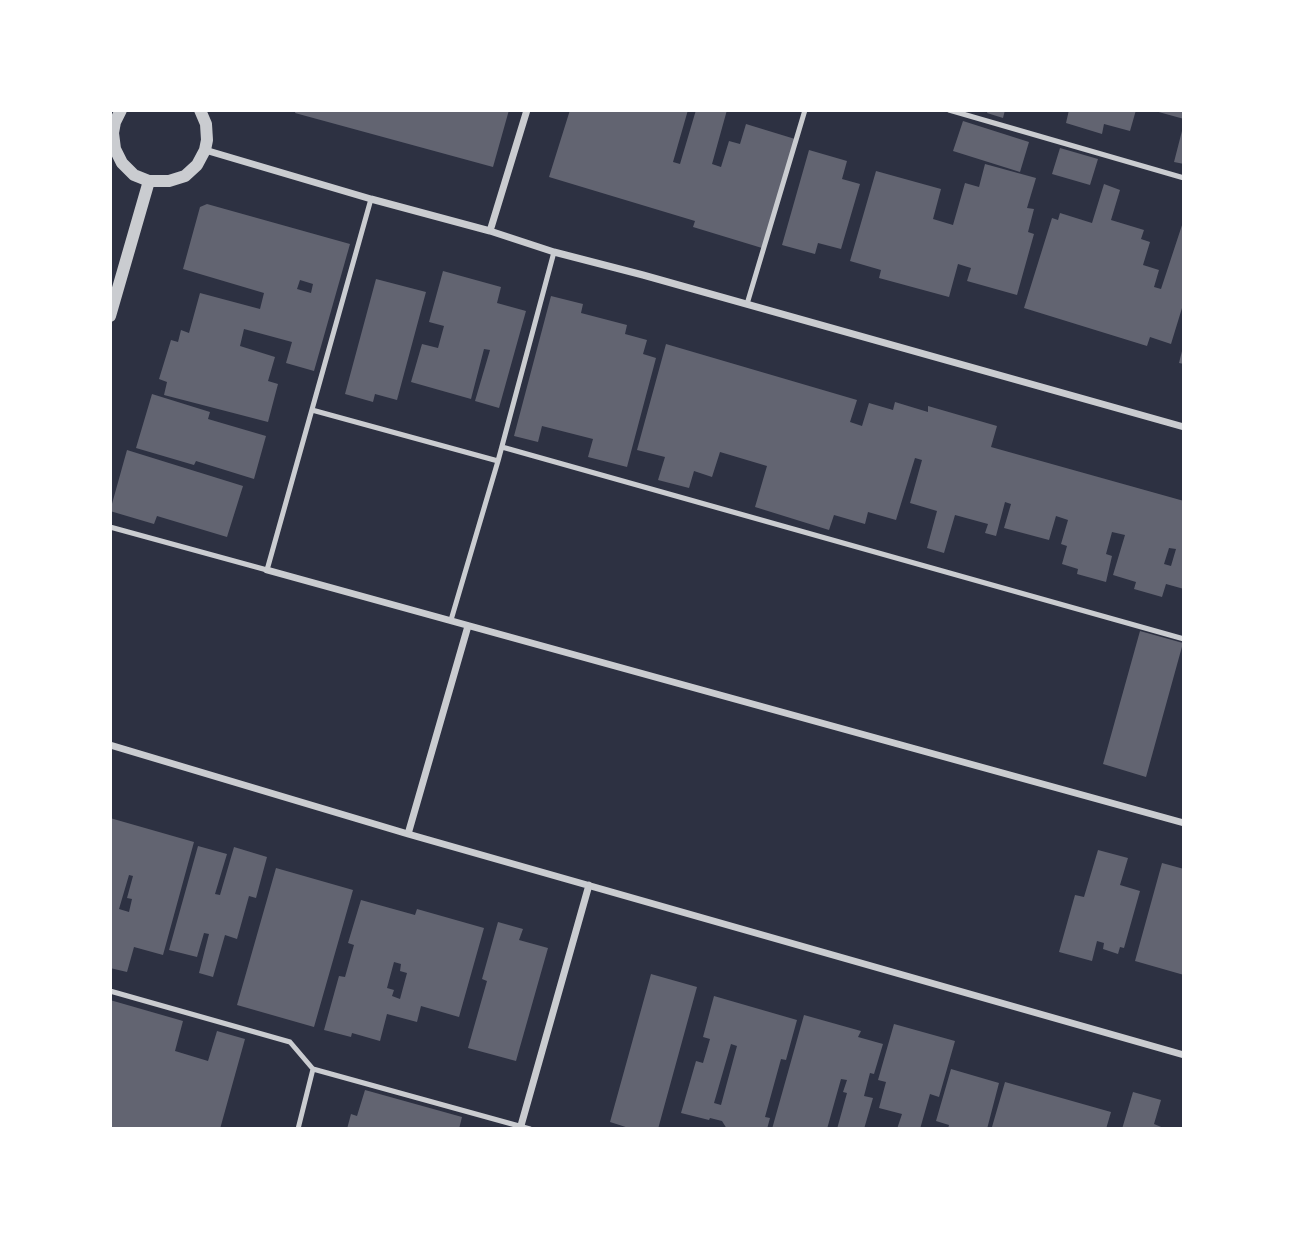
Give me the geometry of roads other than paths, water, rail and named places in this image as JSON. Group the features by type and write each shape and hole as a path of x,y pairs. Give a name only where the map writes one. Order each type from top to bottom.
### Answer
{"street":[{"path":"115,118 115,149 122,163 134,175 149,181 169,181 185,176 197,165 205,150 206,124 200,110"},
{"path":"490,231 527,110"},
{"path":"205,150 554,251 1184,427"},
{"path":"110,316 149,181"},
{"path":"267,570 1184,823"},
{"path":"408,834 468,626"},
{"path":"110,745 408,834 1184,1055"},
{"path":"520,1127 589,885"}],"lane":[{"path":"747,304 805,110"},
{"path":"949,110 1184,178"},
{"path":"110,527 267,570 371,199"},
{"path":"451,620 502,447 554,251"},
{"path":"312,410 498,461"},
{"path":"502,447 1184,639"},
{"path":"110,991 290,1042 313,1069 530,1129"},
{"path":"298,1129 313,1069"}]}
